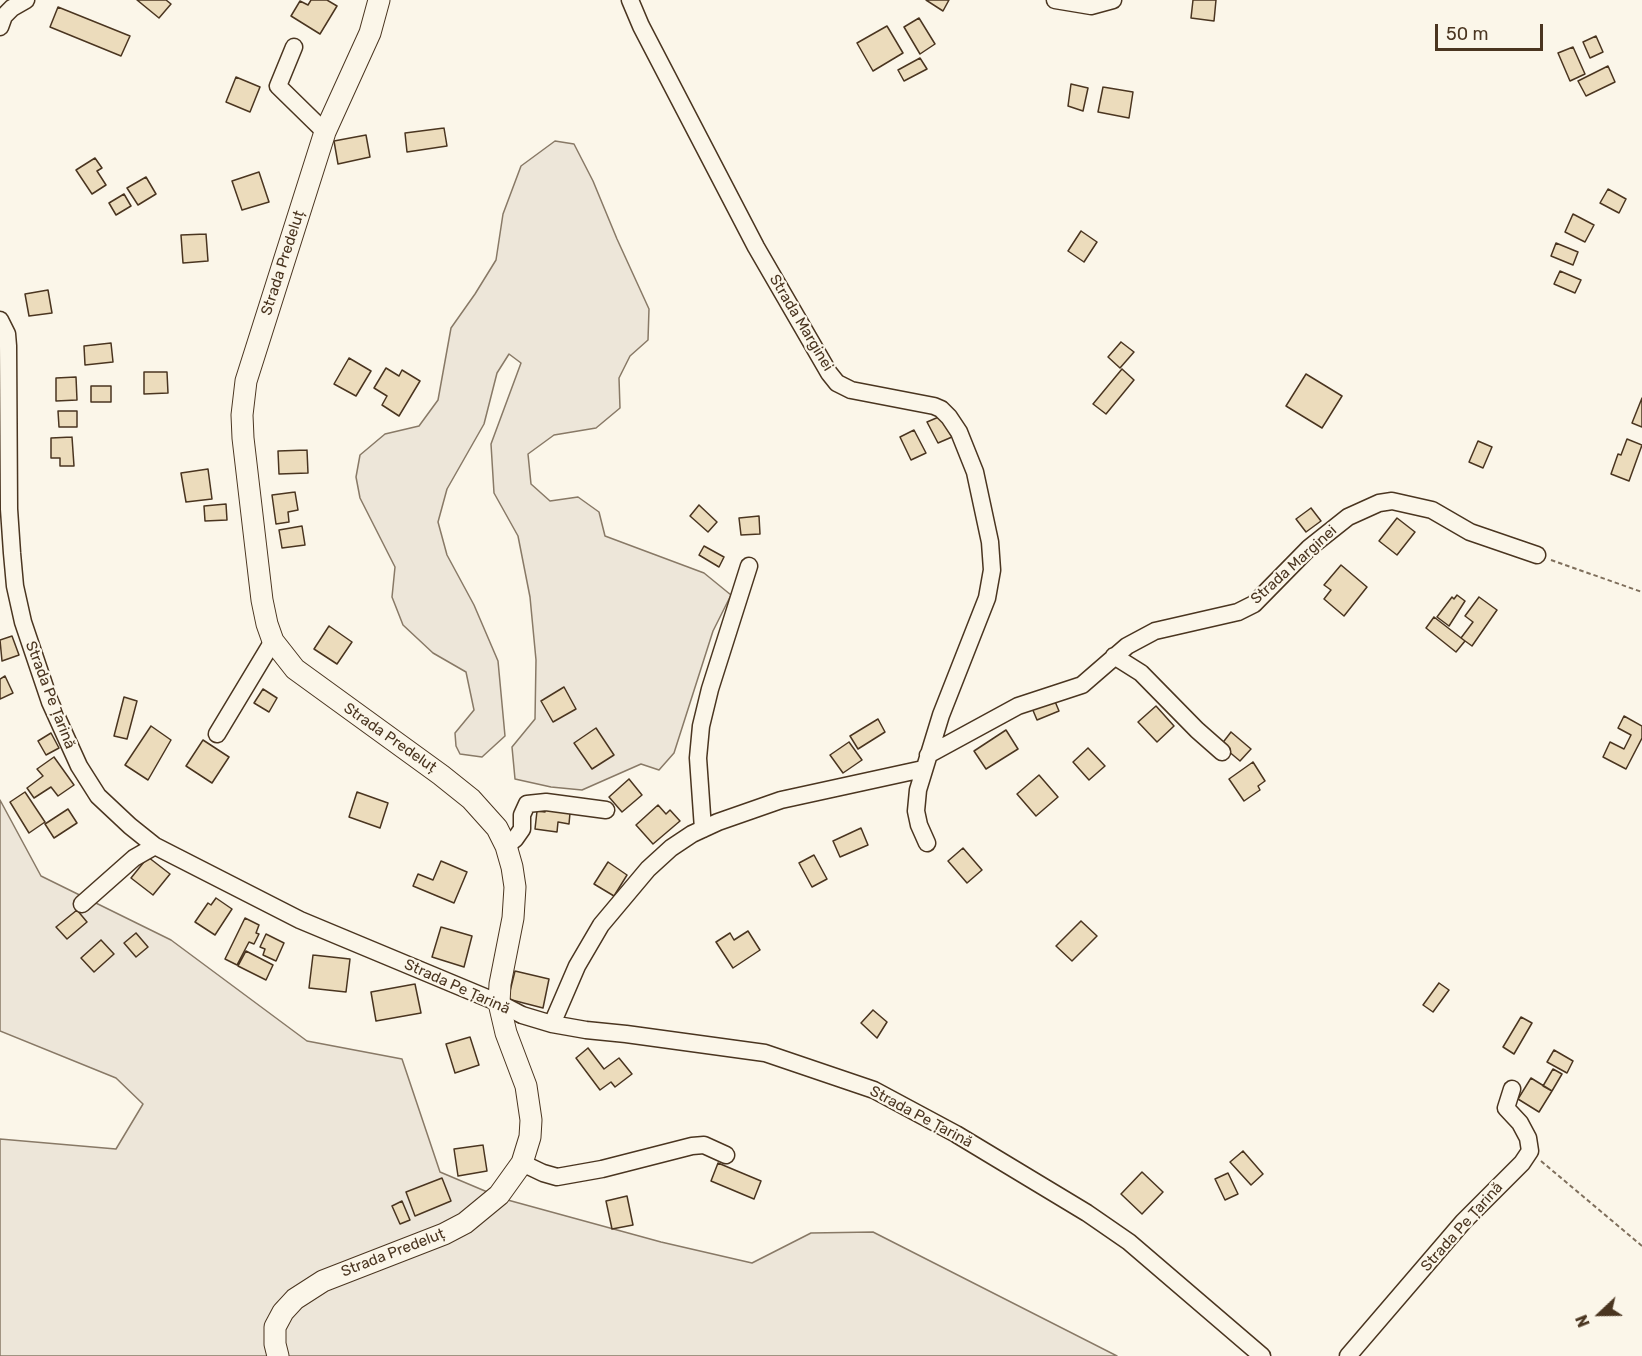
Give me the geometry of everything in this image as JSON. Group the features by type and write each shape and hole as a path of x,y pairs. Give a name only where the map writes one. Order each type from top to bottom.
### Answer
{"main road":[{"name":"Strada Predeluț","path":"278,1356 275,1327 283,1312 295,1299 323,1281 422,1244 465,1223 499,1195 522,1163 530,1137 530,1106 526,1086 506,1033 499,1003 500,984 515,903 512,867 506,846 497,828 471,799 296,669 273,641 262,600 246,473 243,438 244,397 252,359 325,132 370,33 379,0"}],"street":[{"path":"0,27 4,16 26,0"},
{"name":"Strada Marginei","path":"630,0 641,26 751,238 829,373 837,383 851,390 934,405 949,417 959,432 975,472 990,542 992,570 987,598 941,715 918,790 916,810 919,825 927,843"},
{"path":"1056,0 1091,6 1113,0"},
{"path":"294,47 278,86 325,132"},
{"name":"Strada Pe Țarină","path":"0,320 7,334 8,346 9,509 6,555 23,622 50,702 79,766 98,796 155,846 300,920 499,1003 522,1015 552,1024 586,1030 765,1053 825,1071 874,1090 956,1134 1088,1213 1129,1242 1262,1356"},
{"name":"Strada Marginei","path":"926,762 1018,706 1082,685 1126,646 1155,631 1238,612 1254,604 1309,548 1348,517 1379,503 1392,501 1432,510 1470,532 1537,555"},
{"path":"703,829 698,758 701,726 710,689 749,566"},
{"path":"217,734 273,641"},
{"path":"1114,656 1141,673 1222,752"},
{"path":"552,1024 577,966 601,925 648,869 671,848 703,829 782,800 926,762"},
{"path":"506,846 522,829 522,815 527,804 546,802 606,810"},
{"path":"82,904 134,858 155,846"},
{"path":"1512,1089 1506,1107 1528,1138 1530,1151"},
{"path":"522,1163 557,1177 602,1169 692,1146 704,1145 726,1155"},
{"name":"Strada Pe Țarină","path":"1348,1356 1463,1222 1522,1163 1530,1151"}],"path":[{"path":"1537,555 1642,592"},
{"path":"1530,1151 1642,1246"}],"shaded area":[{"path":"555,141 574,144 593,181 649,309 648,340 630,356 619,378 620,408 596,428 554,435 528,454 531,484 550,501 578,497 599,512 605,536 704,573 731,595 713,631 674,753 659,770 641,764 582,790 551,787 515,779 512,747 535,719 536,660 530,597 518,536 494,493 491,444 521,363 509,354 497,373 484,424 447,489 438,522 447,555 474,605 498,661 505,736 482,757 460,754 456,746 455,733 474,710 466,672 433,653 403,625 392,597 395,567 360,498 356,477 360,455 385,434 419,426 438,400 451,328 496,260 503,214 521,166"},
{"path":"0,800 41,876 171,940 307,1041 402,1059 440,1172 504,1199 661,1242 752,1263 811,1233 873,1232 1117,1356 0,1356 0,1139 116,1149 143,1104 116,1078 0,1031"}],"building":[{"path":"137,0 166,0 171,4 159,18"},
{"path":"311,0 327,0 337,6 320,34 291,16 300,1 308,5"},
{"path":"926,0 949,0 943,11"},
{"path":"1193,0 1216,0 1214,21 1191,18"},
{"path":"58,7 130,36 121,56 50,27"},
{"path":"919,18 935,44 920,54 904,27"},
{"path":"887,26 903,53 873,71 857,43"},
{"path":"1596,36 1603,52 1590,58 1583,42"},
{"path":"1573,47 1585,74 1570,81 1558,53"},
{"path":"920,58 927,69 904,81 898,70"},
{"path":"1608,66 1615,82 1586,96 1578,81"},
{"path":"236,77 260,87 250,112 226,102"},
{"path":"1071,84 1088,88 1083,111 1068,106"},
{"path":"1103,87 1133,92 1129,118 1098,112"},
{"path":"444,128 447,146 407,152 405,133"},
{"path":"366,135 370,157 338,164 334,141"},
{"path":"95,158 102,168 97,171 106,185 92,194 76,170"},
{"path":"259,172 269,202 242,210 232,181"},
{"path":"146,177 156,194 138,205 127,188"},
{"path":"1608,189 1626,199 1619,213 1600,203"},
{"path":"124,194 131,206 116,215 109,203"},
{"path":"1573,214 1594,225 1585,242 1565,232"},
{"path":"1081,231 1097,242 1084,262 1068,251"},
{"path":"206,234 208,261 183,263 181,235"},
{"path":"1556,243 1578,252 1573,265 1551,256"},
{"path":"1560,271 1581,280 1575,293 1554,284"},
{"path":"48,290 52,313 29,316 25,294"},
{"path":"1121,342 1134,352 1120,368 1108,357"},
{"path":"111,343 113,362 85,365 84,346"},
{"path":"349,358 371,371 356,396 334,384"},
{"path":"386,368 399,376 402,370 420,381 399,416 382,405 387,396 374,388"},
{"path":"1122,369 1134,380 1106,414 1093,404"},
{"path":"144,372 167,372 168,393 144,394"},
{"path":"1306,374 1342,396 1322,428 1286,406"},
{"path":"76,377 77,400 56,401 56,378"},
{"path":"91,386 111,386 111,402 91,402"},
{"path":"1642,398 1642,427 1632,423"},
{"path":"58,411 77,411 77,427 59,427"},
{"path":"941,416 952,437 938,443 927,422"},
{"path":"914,430 926,453 911,460 900,437"},
{"path":"72,437 74,466 60,466 60,458 51,458 51,438"},
{"path":"1627,439 1642,445 1629,481 1611,474 1618,454 1621,455"},
{"path":"1478,441 1492,447 1483,468 1469,462"},
{"path":"307,450 308,473 279,474 278,451"},
{"path":"208,469 212,499 186,502 181,473"},
{"path":"295,492 298,510 288,512 289,522 276,524 272,495"},
{"path":"226,504 227,520 205,521 204,506"},
{"path":"699,505 717,522 708,532 690,516"},
{"path":"1311,508 1321,521 1306,532 1296,519"},
{"path":"759,516 760,534 741,535 739,518"},
{"path":"1397,518 1415,532 1397,555 1379,541"},
{"path":"302,526 305,545 282,548 279,530"},
{"path":"704,546 724,557 719,567 699,555"},
{"path":"1341,565 1367,587 1344,616 1324,599 1331,590 1324,585"},
{"path":"1457,595 1465,601 1449,626 1437,617 1452,597 1454,599"},
{"path":"1479,597 1497,610 1472,646 1461,638 1473,622 1465,616"},
{"path":"1434,617 1465,641 1456,652 1426,628"},
{"path":"329,626 352,642 337,664 314,649"},
{"path":"12,636 19,655 2,661 0,640"},
{"path":"5,676 13,693 0,699 0,679"},
{"path":"564,687 576,709 553,722 541,701"},
{"path":"263,689 277,698 269,712 254,703"},
{"path":"124,697 137,701 127,739 114,736"},
{"path":"1054,699 1059,711 1037,720 1032,708"},
{"path":"1156,706 1174,726 1157,742 1138,722"},
{"path":"1624,716 1642,726 1642,738 1626,769 1603,757 1610,742 1624,749 1631,735 1618,728"},
{"path":"878,719 885,732 858,749 850,736"},
{"path":"151,726 171,740 148,780 125,765"},
{"path":"596,728 614,755 592,769 574,743"},
{"path":"1006,730 1018,749 986,769 974,751"},
{"path":"1231,732 1251,749 1240,761 1221,745"},
{"path":"51,733 59,748 46,755 38,741"},
{"path":"203,740 229,757 212,783 186,766"},
{"path":"849,742 862,760 843,773 830,755"},
{"path":"1088,748 1105,766 1089,780 1073,762"},
{"path":"54,757 74,785 58,796 51,787 34,798 27,788 43,776 37,769"},
{"path":"1253,762 1265,781 1258,786 1260,790 1244,801 1229,779"},
{"path":"1039,775 1058,797 1036,816 1017,794"},
{"path":"629,779 642,795 622,812 609,797"},
{"path":"25,792 45,822 29,833 10,802"},
{"path":"357,792 388,803 380,828 349,817"},
{"path":"658,805 666,814 670,810 680,821 653,844 636,825"},
{"path":"68,809 77,823 54,838 45,824"},
{"path":"545,809 570,813 569,824 558,822 557,832 535,829 537,811 545,812"},
{"path":"861,828 868,845 840,857 833,841"},
{"path":"963,848 982,870 967,883 948,861"},
{"path":"814,855 827,879 812,887 799,863"},
{"path":"148,857 170,874 153,895 131,878"},
{"path":"441,861 467,872 454,903 413,886 418,874 433,880"},
{"path":"608,862 627,875 614,896 594,884"},
{"path":"216,898 232,909 215,935 195,922 208,903 211,905"},
{"path":"77,910 87,922 67,939 56,927"},
{"path":"245,918 259,925 256,933 259,934 254,944 249,942 237,965 225,959"},
{"path":"1081,921 1097,936 1072,961 1056,946"},
{"path":"441,927 472,936 464,967 432,957"},
{"path":"748,931 760,950 733,968 716,942 730,933 734,940"},
{"path":"136,933 148,947 136,957 124,943"},
{"path":"266,934 284,943 276,961 263,955 265,949 260,947"},
{"path":"101,940 114,954 94,972 81,958"},
{"path":"246,951 273,965 266,980 238,966"},
{"path":"313,955 350,959 346,992 309,988"},
{"path":"515,971 549,979 543,1008 508,999"},
{"path":"1439,983 1449,990 1433,1012 1423,1005"},
{"path":"415,984 421,1013 376,1021 371,992"},
{"path":"873,1010 887,1022 877,1038 861,1023"},
{"path":"1521,1017 1532,1023 1514,1054 1503,1047"},
{"path":"470,1037 479,1065 455,1073 446,1044"},
{"path":"588,1048 604,1069 619,1058 632,1074 615,1087 611,1082 600,1090 576,1058"},
{"path":"1554,1050 1573,1061 1567,1073 1547,1062"},
{"path":"1553,1069 1562,1074 1552,1091 1543,1086"},
{"path":"1531,1078 1552,1091 1539,1112 1518,1099"},
{"path":"483,1145 487,1171 458,1176 454,1149"},
{"path":"1243,1151 1263,1174 1251,1185 1230,1162"},
{"path":"718,1163 761,1181 754,1199 711,1181"},
{"path":"1142,1172 1163,1192 1142,1214 1121,1194"},
{"path":"1228,1173 1238,1194 1225,1200 1215,1179"},
{"path":"442,1178 451,1201 415,1216 406,1192"},
{"path":"627,1196 633,1225 612,1229 606,1201"},
{"path":"402,1201 410,1220 400,1224 392,1206"}]}
